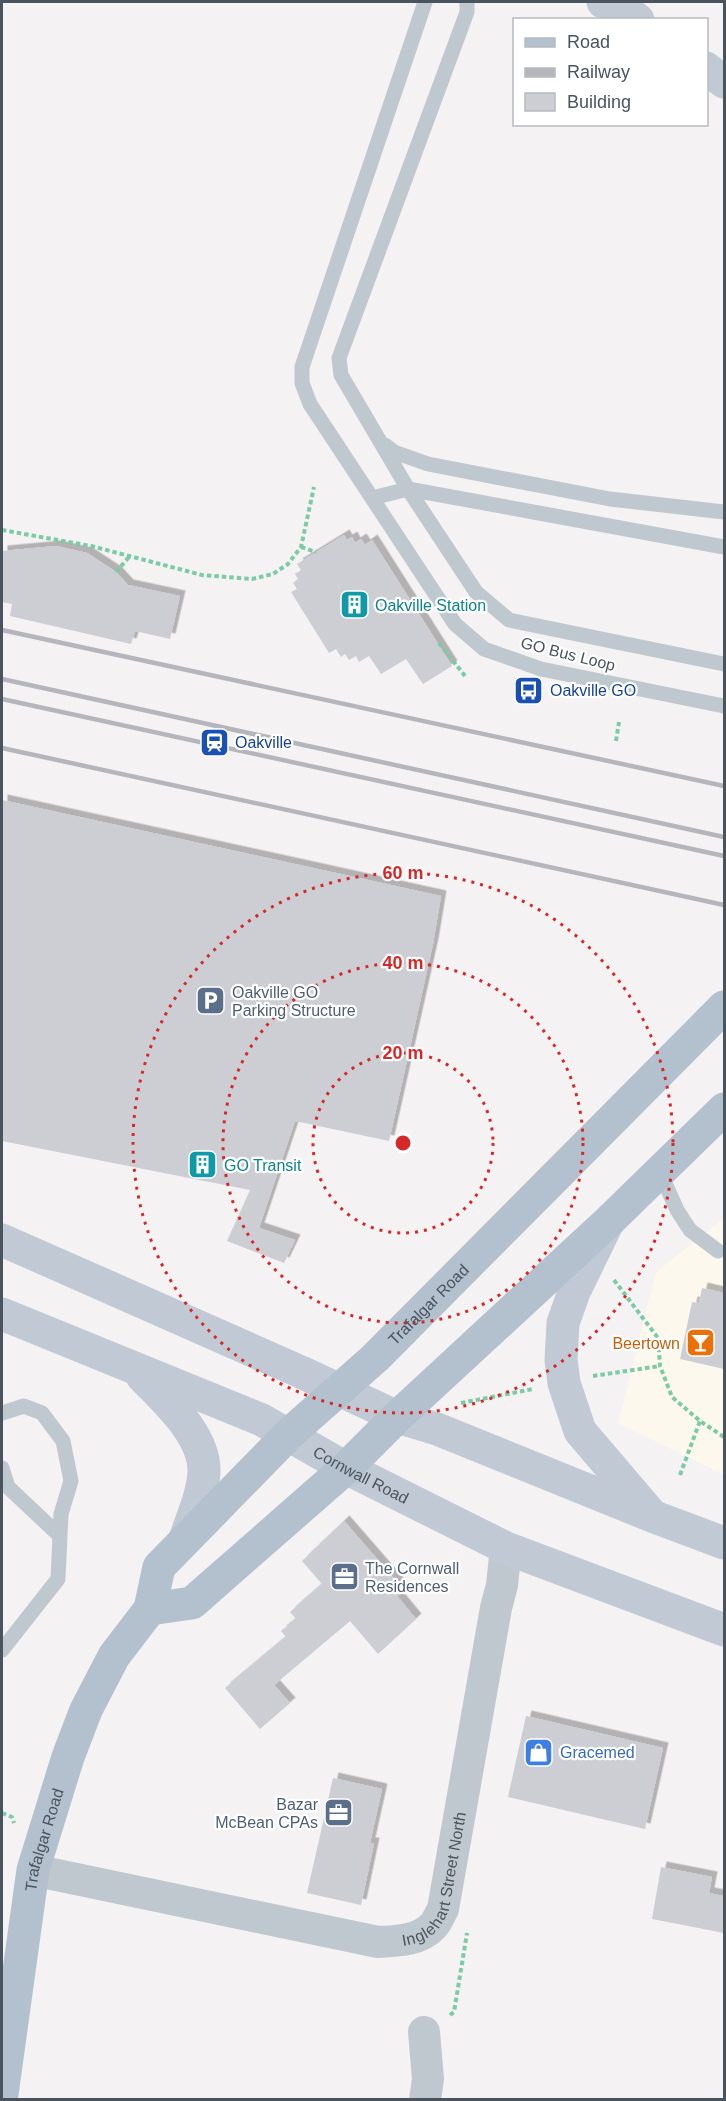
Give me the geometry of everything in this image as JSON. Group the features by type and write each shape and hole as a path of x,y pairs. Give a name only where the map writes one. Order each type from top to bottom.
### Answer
{"main road":[{"path":"603,2 626,11 635,18"},
{"path":"708,70 724,82"},
{"name":"Trafalgar Road","path":"2,2094 33,1870 68,1757 86,1710 114,1656 150,1609 159,1567 289,1434 375,1358 724,1007"},
{"path":"150,1609 192,1604 346,1468 608,1222 724,1109"},
{"path":"608,1222 574,1292 563,1323 561,1360 564,1383 580,1431 652,1516"},
{"path":"2,1240 339,1389 398,1418 437,1429 724,1543"},
{"name":"Cornwall Road","path":"2,1314 262,1420 346,1468 506,1548 724,1630"},
{"path":"133,1366 186,1423 202,1457 204,1470 202,1489 185,1539"}],"street":[{"name":"Inglehart Street North","path":"33,1870 378,1942 403,1941 421,1935 433,1926 442,1909 502,1585 506,1548"},
{"path":"424,2032 428,2079 425,2100"}],"lane":[{"name":"GO Bus Loop","path":"425,2 302,367 302,383 310,404 455,624 484,649 541,669 724,706"},
{"path":"467,2 467,12 339,358 341,375 384,444 408,489 476,592 509,620 724,664"},
{"path":"384,444 394,452 428,464 610,499 724,513"},
{"path":"372,498 408,489 724,547"},
{"path":"660,1172 677,1210 690,1230 718,1251"},
{"path":"2,1413 24,1406 42,1413 63,1442 71,1481 61,1514 58,1579 2,1650"},
{"path":"2,1468 8,1487 60,1536"}],"path":[{"path":"2,530 91,546 202,575 252,579 273,574 288,564 302,547 314,487"},
{"path":"302,547 316,552"},
{"path":"116,572 130,556"},
{"path":"616,741 619,722"},
{"path":"612,1278 658,1338 660,1366 672,1397 700,1421 724,1437"},
{"path":"586,1377 660,1366"},
{"path":"460,1403 539,1388"},
{"path":"680,1474 700,1421"},
{"path":"424,2032 454,2012 469,1922 442,1909"}],"shaded area":[{"path":"724,1218 724,1475 618,1423 656,1272"}],"building":[{"name":"Oakville Station","path":"344,535 347,540 352,537 355,543 361,539 365,545 372,540 452,666 423,684 406,659 381,674 369,656 359,662 356,656 349,660 345,654 341,657 336,649 329,653 291,592 297,589 293,583 298,579 295,574 301,570 297,564"},
{"path":"56,546 87,553 116,572 128,585 180,596 170,639 135,631 131,644 10,616 12,604 2,602 2,551"},
{"name":"Oakville GO Parking Structure","path":"2,800 441,896 433,944 389,1141 295,1121 259,1228 295,1240 284,1263 227,1241 250,1190 2,1141"},
{"path":"702,1288 724,1293 724,1369 680,1359 692,1302 699,1303"},
{"path":"344,1521 405,1591 397,1596 416,1619 378,1654 350,1621 274,1685 290,1703 260,1729 225,1688 286,1637 281,1631 296,1619 290,1612 322,1584 302,1561"},
{"path":"526,1716 663,1748 645,1829 508,1797"},
{"path":"333,1778 382,1789 370,1843 374,1843 361,1905 307,1893"},
{"path":"661,1867 712,1877 709,1893 724,1896 724,1933 652,1919"}],"railway":[{"path":"2,630 724,786"},
{"path":"2,679 724,837"},
{"path":"2,699 724,856"},
{"path":"2,748 724,905"}],"place":[{"name":"Oakville Station","path":"354,605"},
{"name":"Oakville GO","path":"529,690"},
{"name":"Oakville","path":"214,742"},
{"name":"Oakville GO Parking Structure","path":"211,1001"},
{"name":"GO Transit","path":"203,1165"},
{"name":"Beertown","path":"701,1343"},
{"name":"The Cornwall Residences","path":"344,1577"},
{"name":"Gracemed","path":"539,1752"},
{"name":"Bazar McBean CPAs","path":"339,1813"}]}
